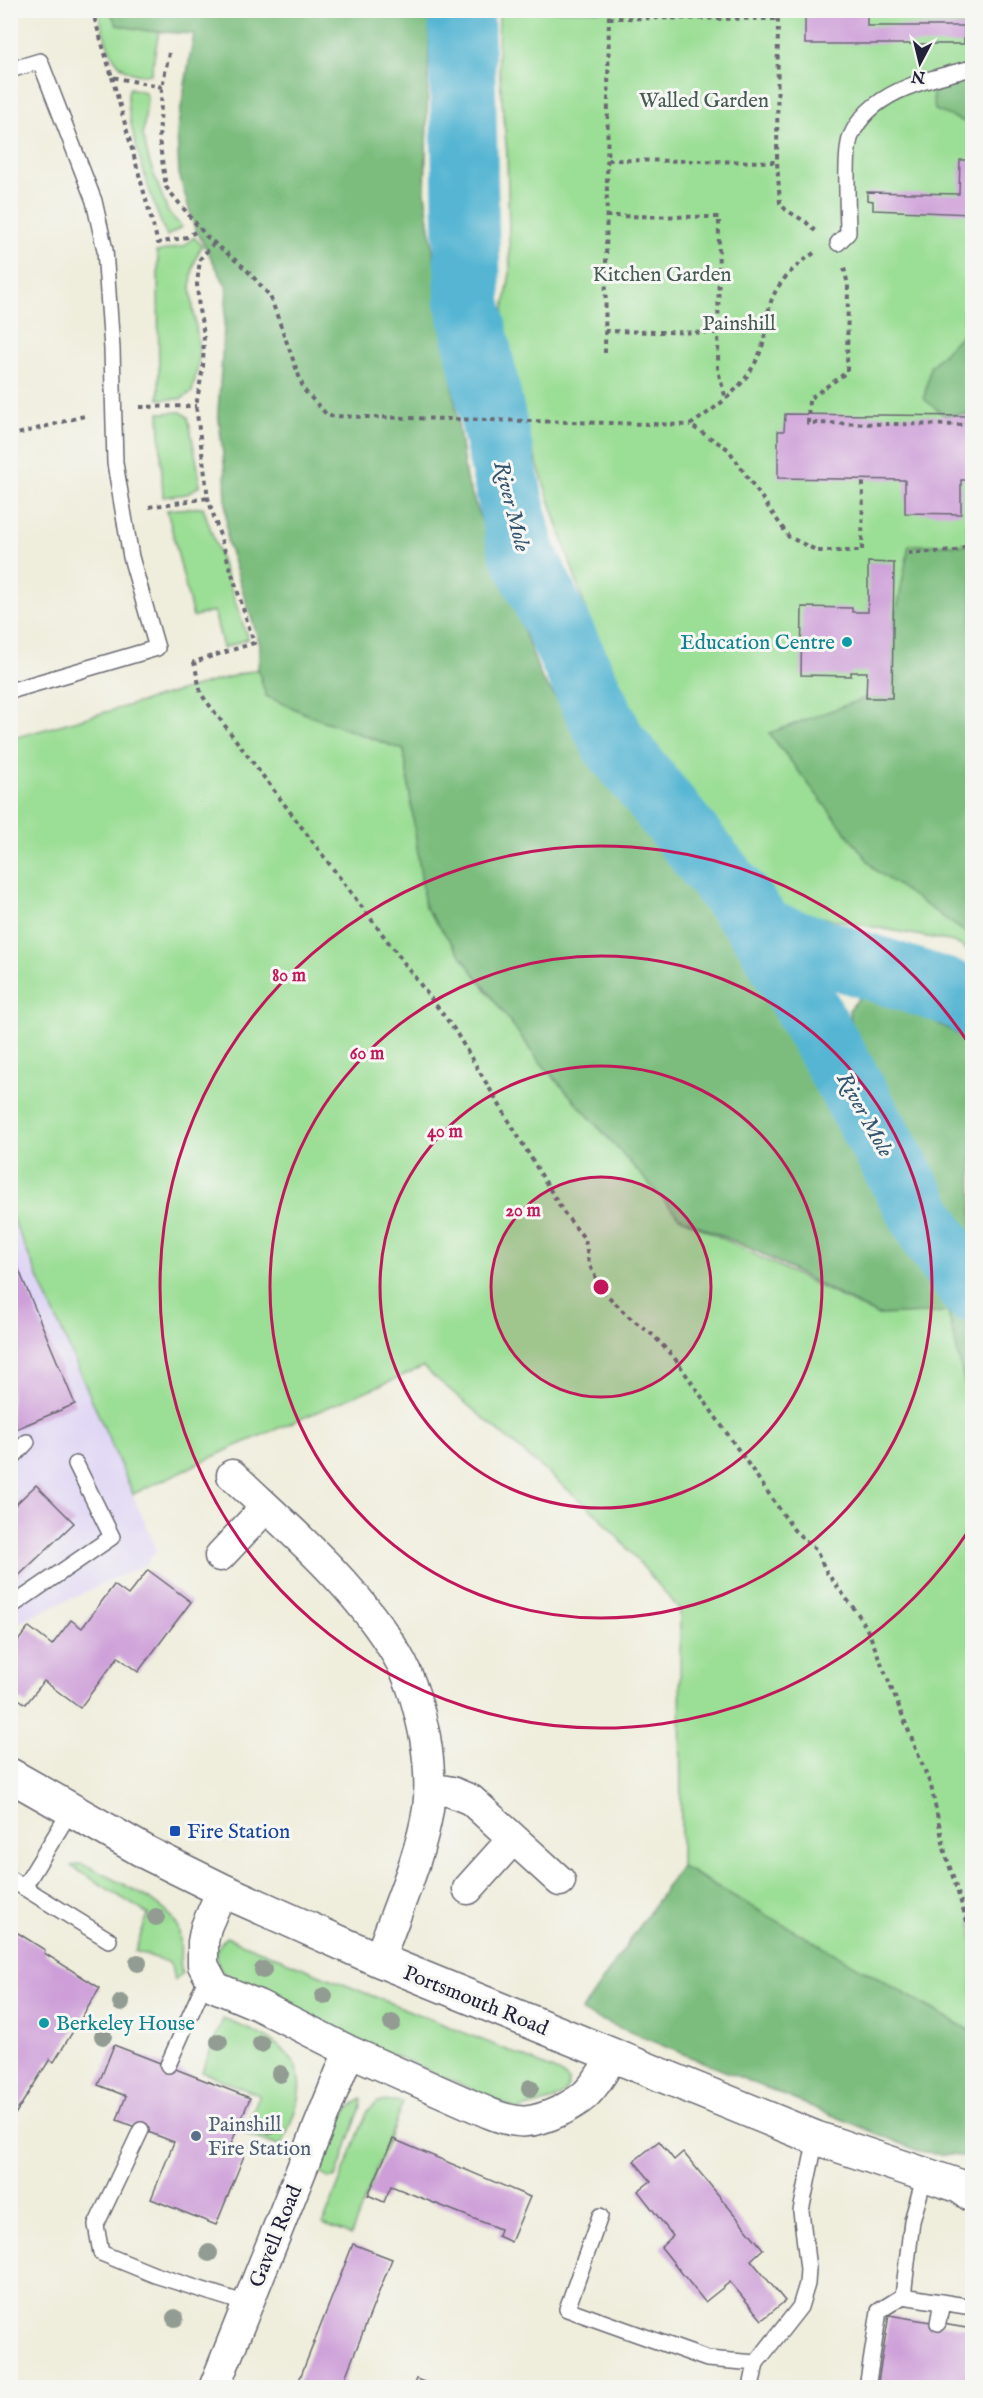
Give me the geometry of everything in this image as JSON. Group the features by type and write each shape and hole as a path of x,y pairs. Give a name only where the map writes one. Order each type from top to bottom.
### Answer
{"main road":[{"name":"Portsmouth Road","path":"10,1775 149,1854 222,1890 379,1960 816,2138 968,2189"}],"street":[{"path":"232,1475 361,1602 398,1657 412,1688 422,1721 428,1755 430,1788 421,1836 379,1960"},
{"path":"220,1556 266,1508"},
{"path":"430,1788 452,1792 471,1800 560,1881"},
{"path":"468,1889 513,1839"},
{"path":"222,1890 206,1927 203,1942 203,1965 214,1987 349,2051 489,2113 507,2120 524,2122 539,2120 569,2106 585,2095 597,2082 613,2055"},
{"name":"Gavell Road","path":"214,2388 349,2051"}],"lane":[{"path":"10,70 40,61 94,201 105,250 112,349 115,463 131,557 157,648 10,691"},
{"path":"838,243 848,233 850,137 863,117 878,104 914,84 972,68"},
{"path":"10,1460 27,1442"},
{"path":"10,1607 112,1537 76,1464"},
{"path":"24,1887 71,1810"},
{"path":"10,1879 110,1940"},
{"path":"168,2066 208,1974"},
{"path":"141,2130 96,2225 101,2253 155,2275 247,2304"},
{"path":"751,2388 756,2363 800,2307 807,2284 808,2269 801,2211 816,2138"},
{"path":"903,2296 912,2221 926,2175"},
{"path":"600,2216 567,2309 707,2359 756,2363"},
{"path":"867,2388 879,2311 903,2296 972,2307"},
{"path":"938,2323 942,2302"}],"path":[{"path":"92,10 158,243 187,237 200,229"},
{"path":"605,353 609,10"},
{"path":"778,10 777,162 780,203 818,233"},
{"path":"609,18 778,19"},
{"path":"169,53 162,87 159,140 165,187 200,229 246,269 270,296 304,390 328,416 690,425 728,449 789,537 818,551 861,551 863,479"},
{"path":"112,77 162,87"},
{"path":"608,160 777,162"},
{"path":"606,216 718,217 718,371 726,399"},
{"path":"214,243 201,259 197,284 204,334 203,367 196,406 208,498 254,643 194,662 201,694 454,1029 564,1213 585,1239 589,1264 602,1290 628,1316 654,1336 676,1360 794,1530 816,1550 827,1573 858,1614 931,1786 945,1852 972,1937"},
{"path":"690,425 726,399 745,380 755,364 764,340 770,305 782,280 821,250"},
{"path":"842,265 848,285 847,372 809,399 808,423 972,425"},
{"path":"605,331 718,333"},
{"path":"123,510 208,498"},
{"path":"908,553 956,552 972,543"}],"shaded area":[{"path":"10,1215 157,1550 146,1564 11,1626"}],"green space":[{"path":"98,11 110,11 117,25 159,31 151,74 127,71 119,64 108,45"},
{"path":"110,11 430,11 425,193 466,479 542,679 724,925 972,1320 972,1414 948,1312 877,1315 760,1253 679,1217 540,1062 425,907 404,750 313,717 266,696 258,669 260,645 227,541 225,472 218,411 227,288 194,226 179,174 177,131 194,34 148,31 117,25"},
{"name":"Painshill","path":"499,11 972,11 972,952 954,942 767,907 624,724 498,346 510,273 507,154 498,57"},
{"path":"972,79 972,125 935,110 932,92"},
{"path":"130,88 145,92 147,99 143,135 149,161 168,212 182,227 167,236 155,207 134,137 128,98"},
{"path":"194,237 202,246 192,273 191,286 198,341 197,369 192,392 181,399 159,399 158,259 156,252 184,246"},
{"path":"972,324 972,414 944,415 924,399 930,367"},
{"path":"181,412 188,417 199,474 199,486 187,494 163,497 159,413"},
{"path":"203,507 248,639 223,648 214,611 193,617 167,510"},
{"path":"909,545 972,545 972,937 875,870 769,733 882,692"},
{"path":"258,669 266,696 313,717 404,750 425,907 540,1062 679,1217 877,1315 949,1312 972,1414 972,2032 681,1866 680,1610 601,1518 423,1367 234,1447 133,1494 11,1215 10,739"},
{"path":"863,993 919,1014 972,1043 972,1257 920,1170 854,1036 849,1010"},
{"path":"80,1864 92,1868 165,1910 178,1928 182,1974 174,1980 168,1962 135,1951 148,1914 71,1866"},
{"path":"681,1866 972,2032 972,2157 924,2153 581,2012"},
{"path":"226,1937 558,2072 569,2081 567,2089 554,2100 518,2110 354,2038 229,1978 218,1964 217,1958 219,1947"},
{"path":"223,2019 278,2046 289,2056 296,2068 299,2082 298,2099 281,2147 244,2133 259,2095 202,2072"},
{"path":"362,2099 336,2177 330,2179 321,2173 321,2168 336,2129 346,2111"},
{"path":"378,2102 403,2102 351,2235 323,2224 367,2112"}],"building":[{"path":"818,10 867,10 867,26 964,26 964,44 805,44 805,16 818,16"},
{"path":"960,160 972,160 972,214 873,210 873,201 867,200 867,192 959,194"},
{"path":"785,414 972,416 972,480 961,480 961,514 905,513 905,480 778,478 778,431 784,431"},
{"name":"Education Centre","path":"868,562 894,563 892,698 866,698 867,672 851,672 851,676 801,675 802,607 852,608 852,612 868,612"},
{"path":"11,1251 75,1404 11,1431"},
{"path":"36,1485 74,1523 10,1584 10,1504 13,1507"},
{"path":"148,1570 191,1602 138,1672 118,1657 80,1708 44,1681 26,1704 10,1693 10,1651 29,1627 52,1645 71,1620 82,1628 114,1585 128,1595"},
{"name":"Berkeley House","path":"10,1928 45,1950 44,1953 100,1988 54,2062 50,2059 14,2116 10,2114"},
{"name":"Painshill Fire Station","path":"114,2045 250,2098 231,2144 246,2151 216,2225 151,2199 174,2142 117,2120 126,2096 98,2085"},
{"path":"393,2139 530,2197 511,2242 498,2236 500,2229 391,2186 384,2202 368,2195"},
{"path":"659,2141 674,2160 683,2152 763,2249 751,2260 785,2301 762,2320 730,2282 705,2302 661,2247 673,2236 638,2191 651,2181 634,2161"},
{"path":"353,2244 392,2259 341,2388 296,2388"},
{"path":"889,2315 972,2329 972,2388 877,2388"},
{"path":"416,2379 438,2387 438,2388 412,2388"}],"waterway":[{"name":"River Mole","path":"461,10 468,302 521,549 613,742 765,933 935,1238 972,1290"},
{"name":"River Mole","path":"765,933 960,996 972,1005"}],"place":[{"name":"Education Centre","path":"847,642"},
{"name":"Fire Station","path":"175,1831"},
{"name":"Berkeley House","path":"44,2023"},
{"name":"Painshill Fire Station","path":"196,2136"}],"park label":[{"name":"Walled Garden","path":"704,100"},
{"name":"Kitchen Garden","path":"662,274"}]}
